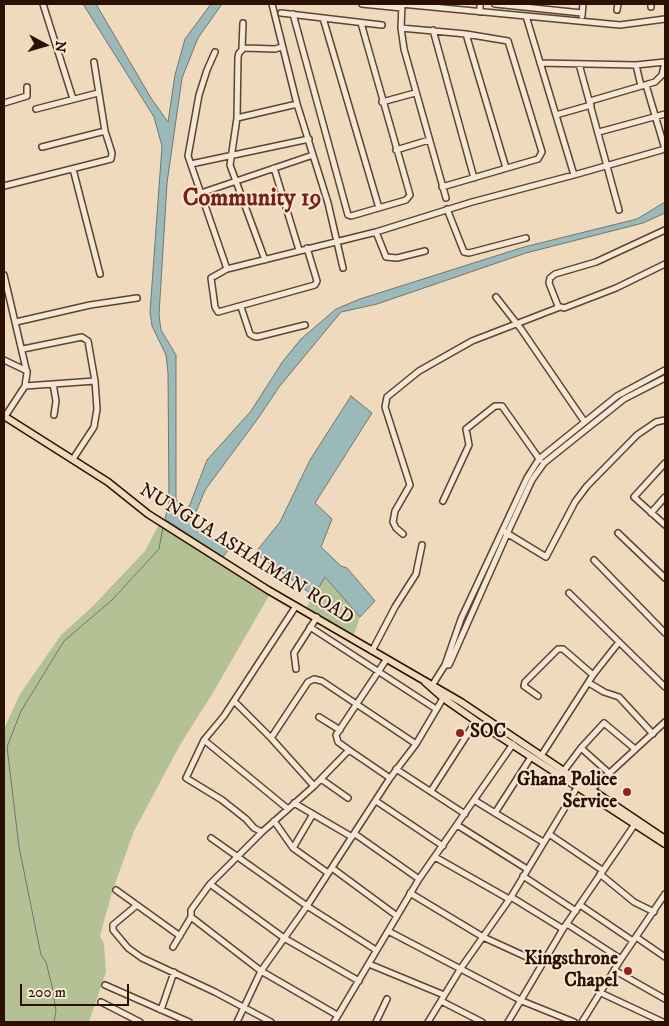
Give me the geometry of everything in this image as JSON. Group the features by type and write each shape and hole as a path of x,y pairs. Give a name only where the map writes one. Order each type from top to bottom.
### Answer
{"main road":[{"name":"NUNGUA ASHAIMAN ROAD","path":"4,417 112,485 148,514 296,606 425,682 541,756 578,786"},
{"name":"NUNGUA ASHAIMAN ROAD","path":"425,682 433,684 476,721 531,757 665,839"},
{"name":"NUNGUA ASHAIMAN ROAD","path":"589,792 665,844"}],"street":[{"path":"43,4 73,99"},
{"path":"272,4 282,47 309,139 343,268"},
{"path":"362,4 435,5 480,12 625,25 665,19"},
{"path":"480,4 480,12"},
{"path":"495,4 582,13"},
{"path":"581,22 583,4"},
{"path":"617,10 618,4"},
{"path":"402,5 401,28 415,93 446,198"},
{"path":"281,12 382,25"},
{"path":"293,14 348,215 355,216 409,198 361,22"},
{"path":"526,16 574,174"},
{"path":"323,18 380,208"},
{"path":"243,22 242,49 238,57 237,118 230,165 265,260"},
{"path":"401,28 466,34 504,40 510,44 542,152 538,159 442,187"},
{"path":"433,30 474,178"},
{"path":"466,34 506,168"},
{"path":"242,49 275,49 282,47"},
{"path":"215,52 207,70 196,113 189,145 188,160 227,269"},
{"path":"4,186 111,159 112,153 105,132 94,62"},
{"path":"540,63 636,65 665,62 659,79 556,115"},
{"path":"579,64 619,210"},
{"path":"307,248 316,280 315,285 241,307 220,312 216,310 212,276 227,269 336,240 376,232 447,210 665,149 656,117 636,65"},
{"path":"4,103 27,96 27,87"},
{"path":"36,109 98,92"},
{"path":"382,102 415,93"},
{"path":"237,118 298,104"},
{"path":"599,132 665,114"},
{"path":"42,147 105,132"},
{"path":"191,164 309,139"},
{"path":"396,150 429,140"},
{"path":"201,193 234,180 313,155"},
{"path":"274,168 300,250"},
{"path":"73,169 100,274"},
{"path":"447,210 459,246 464,252 469,254 526,238"},
{"path":"560,307 549,283 550,278 555,274 596,262 665,230"},
{"path":"376,232 386,258 397,258 425,251"},
{"path":"403,534 396,528 394,522 395,511 410,486 385,406 387,397 419,371 472,341 560,307 582,302 665,264"},
{"path":"4,275 27,371 24,386 4,417"},
{"path":"496,297 584,421"},
{"path":"16,322 90,305 138,298"},
{"path":"4,303 11,304"},
{"path":"241,307 250,334 253,336 257,337 305,325"},
{"path":"23,349 85,337 88,340 95,381 97,410 94,427 73,459"},
{"path":"4,360 27,371"},
{"path":"433,684 445,665 444,662 505,532 527,478 541,461 584,421 629,388 665,370"},
{"path":"541,461 624,400 665,378"},
{"path":"24,386 95,381"},
{"path":"53,384 56,401 54,415"},
{"path":"443,501 469,445 466,429 495,406 502,406 541,461"},
{"path":"505,532 543,557 546,557 575,502 587,486 637,435 656,422 665,420"},
{"path":"665,463 634,497 665,525"},
{"path":"651,512 665,497"},
{"path":"618,533 665,578"},
{"path":"372,651 395,607 416,574 422,545"},
{"path":"594,560 665,633"},
{"path":"569,593 665,687"},
{"path":"262,832 254,828 246,819 222,800 186,778 204,740 234,702 296,606"},
{"path":"296,669 294,653 317,617"},
{"path":"310,627 436,709"},
{"path":"541,756 593,675 619,642"},
{"path":"538,696 524,686 524,682 558,649 563,649 593,675"},
{"path":"386,660 336,739 390,778"},
{"path":"271,738 308,682 314,679 322,681 356,706 416,744"},
{"path":"589,683 604,692 619,696 652,734"},
{"path":"237,1022 261,971 354,836 396,769 416,744 445,695"},
{"path":"234,702 271,738 314,786"},
{"path":"319,717 340,730"},
{"path":"431,791 476,721"},
{"path":"563,772 604,722 635,749"},
{"path":"589,792 665,722"},
{"path":"204,740 288,808"},
{"path":"334,1022 419,879 513,744"},
{"path":"581,748 609,773"},
{"path":"173,947 191,916 192,908 210,884 236,856 314,786 349,750"},
{"path":"495,813 531,757"},
{"path":"396,769 465,814"},
{"path":"321,779 348,798"},
{"path":"428,1022 461,968 510,898 578,786"},
{"path":"474,800 543,842"},
{"path":"376,801 443,846"},
{"path":"294,803 354,836 419,879"},
{"path":"293,848 313,814"},
{"path":"274,821 293,848 396,916"},
{"path":"508,1022 567,924 635,824"},
{"path":"457,825 527,869"},
{"path":"549,834 601,872 634,902 654,912"},
{"path":"211,838 307,906 376,950"},
{"path":"436,857 564,929"},
{"path":"523,876 576,911"},
{"path":"210,884 284,938 358,981"},
{"path":"116,890 180,936"},
{"path":"410,893 483,936 542,964"},
{"path":"582,1022 621,959 665,894"},
{"path":"137,905 114,923 113,930 133,952 271,1022"},
{"path":"580,905 665,957"},
{"path":"191,916 261,971 337,1015"},
{"path":"567,924 621,959"},
{"path":"388,931 522,1001 574,1022"},
{"path":"369,964 444,995"},
{"path":"614,970 665,999"},
{"path":"161,1010 174,972"},
{"path":"105,985 179,1020 189,1022"},
{"path":"601,993 663,1022"},
{"path":"376,1022 387,999"},
{"path":"441,1001 482,1022"},
{"path":"101,1002 140,1022"}],"green space":[{"path":"159,524 270,594 211,696 180,745 134,831 112,892 100,936 104,944 106,972 89,1022 4,1022 4,729 20,694 61,635 92,607 145,551"},
{"path":"325,577 360,617 354,635 306,608"}],"water":[{"path":"83,4 96,4 151,98 168,122 175,75 185,39 211,4 222,4 198,38 182,78 167,183 159,315 161,330 176,355 176,499 184,508 189,507 207,460 251,411 283,361 301,339 336,309 360,299 524,247 637,219 665,202 665,213 643,223 526,253 377,304 341,312 279,387 205,490 196,512 194,526 228,550 223,557 165,519 169,502 168,373 166,355 152,326 150,312 162,146 154,117"},
{"path":"351,396 372,413 315,503 332,519 321,547 341,566 347,568 375,601 360,617 325,577 314,596 255,553 280,522 310,460"}],"waterway":[{"path":"54,1022 56,1011 52,986 46,962 41,955 19,847 7,747 21,711 64,641 112,600 159,549 163,527"}],"place":[{"name":"SOC","path":"460,733"},
{"name":"Ghana Police Service","path":"627,792"},
{"name":"Kingsthrone Chapel","path":"628,971"}],"district":[{"name":"Community 19","path":"252,200"}]}
